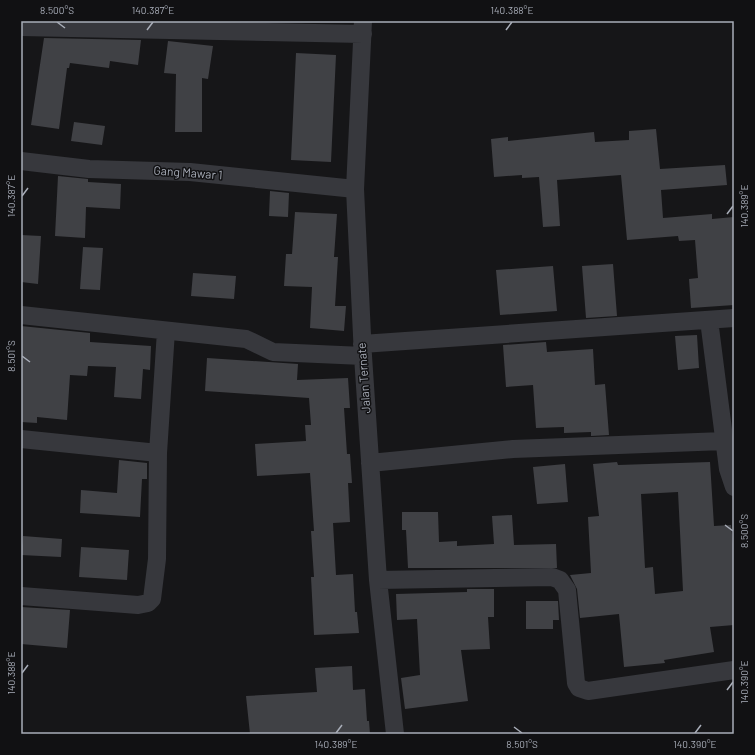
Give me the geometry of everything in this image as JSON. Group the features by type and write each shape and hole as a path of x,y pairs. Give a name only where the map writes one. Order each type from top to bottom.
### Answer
{"street":[{"path":"21,27 363,28"},
{"name":"Jalan Ternate","path":"363,28 355,189 362,350 378,580 395,734"},
{"name":"Gang Mawar 1","path":"21,161 89,169 190,172 355,189"},
{"path":"21,315 246,340 273,352 362,350 734,318"},
{"path":"709,320 728,469 734,487"},
{"path":"21,596 138,605 148,604 154,593 157,559 158,453 166,332"},
{"path":"21,440 158,453"},
{"path":"370,463 513,449 724,441"},
{"path":"378,580 552,577 560,580 567,590 576,683 580,688 588,691 734,670"}],"building":[{"path":"44,38 141,40 138,65 110,61 109,68 70,63 69,68 67,68 59,129 31,125"},
{"path":"168,41 213,46 208,79 202,78 202,132 175,132 176,74 164,73"},
{"path":"296,53 336,55 331,162 291,160"},
{"path":"74,122 105,126 102,145 71,141"},
{"path":"656,129 660,169 725,165 727,185 661,190 663,218 712,214 712,219 734,217 734,305 691,308 689,279 698,278 695,240 679,241 678,236 627,240 621,175 557,180 560,226 543,227 539,177 522,178 522,175 494,177 491,139 508,137 508,141 594,132 595,142 629,140 629,131"},
{"path":"58,176 88,179 88,182 121,184 120,209 86,207 85,238 55,236"},
{"path":"270,191 289,193 288,217 269,216"},
{"path":"295,212 337,214 334,257 338,257 335,306 346,306 344,331 310,328 312,287 284,286 286,254 292,254"},
{"path":"21,235 41,236 38,284 21,282"},
{"path":"83,247 103,248 100,290 80,289"},
{"path":"613,264 617,316 586,318 582,266"},
{"path":"553,266 557,311 500,315 496,270"},
{"path":"193,273 236,276 234,299 191,296"},
{"path":"21,326 90,333 90,342 151,346 150,370 143,369 141,399 114,397 116,367 88,366 87,376 70,375 67,420 37,417 37,423 21,422"},
{"path":"697,335 699,368 678,370 675,336"},
{"path":"546,342 547,352 593,349 595,385 605,384 609,435 591,436 591,432 564,433 564,427 536,428 533,385 506,387 503,345"},
{"path":"207,358 298,364 297,380 348,378 350,408 344,408 347,454 350,454 352,483 348,483 350,522 333,523 336,575 353,574 355,612 357,612 359,633 314,635 311,577 314,577 311,531 314,531 310,473 257,476 255,444 306,441 305,425 311,425 309,398 205,391"},
{"path":"119,460 147,463 147,479 142,479 140,517 80,513 81,490 117,493"},
{"path":"617,462 618,465 710,462 714,526 731,525 734,553 734,625 710,627 714,652 664,660 665,663 624,667 619,614 580,618 577,589 570,575 591,573 588,517 599,516 593,464","holes":["678,492 683,591 655,594 653,567 645,568 641,494"]},
{"path":"565,464 568,502 537,504 533,467"},
{"path":"402,512 438,512 439,542 457,541 457,546 494,544 492,516 512,515 514,545 556,544 557,568 408,568 406,530 402,530"},
{"path":"23,536 62,539 61,557 21,555"},
{"path":"81,547 129,550 127,580 79,577"},
{"path":"467,589 494,589 494,617 488,617 490,649 461,650 468,701 405,709 401,678 420,675 417,619 397,620 396,594 467,592"},
{"path":"526,601 558,601 559,620 553,620 553,629 526,629"},
{"path":"21,607 70,610 67,648 21,644"},
{"path":"352,666 353,690 365,689 367,721 369,721 370,734 250,734 246,696 317,692 315,668"}]}
